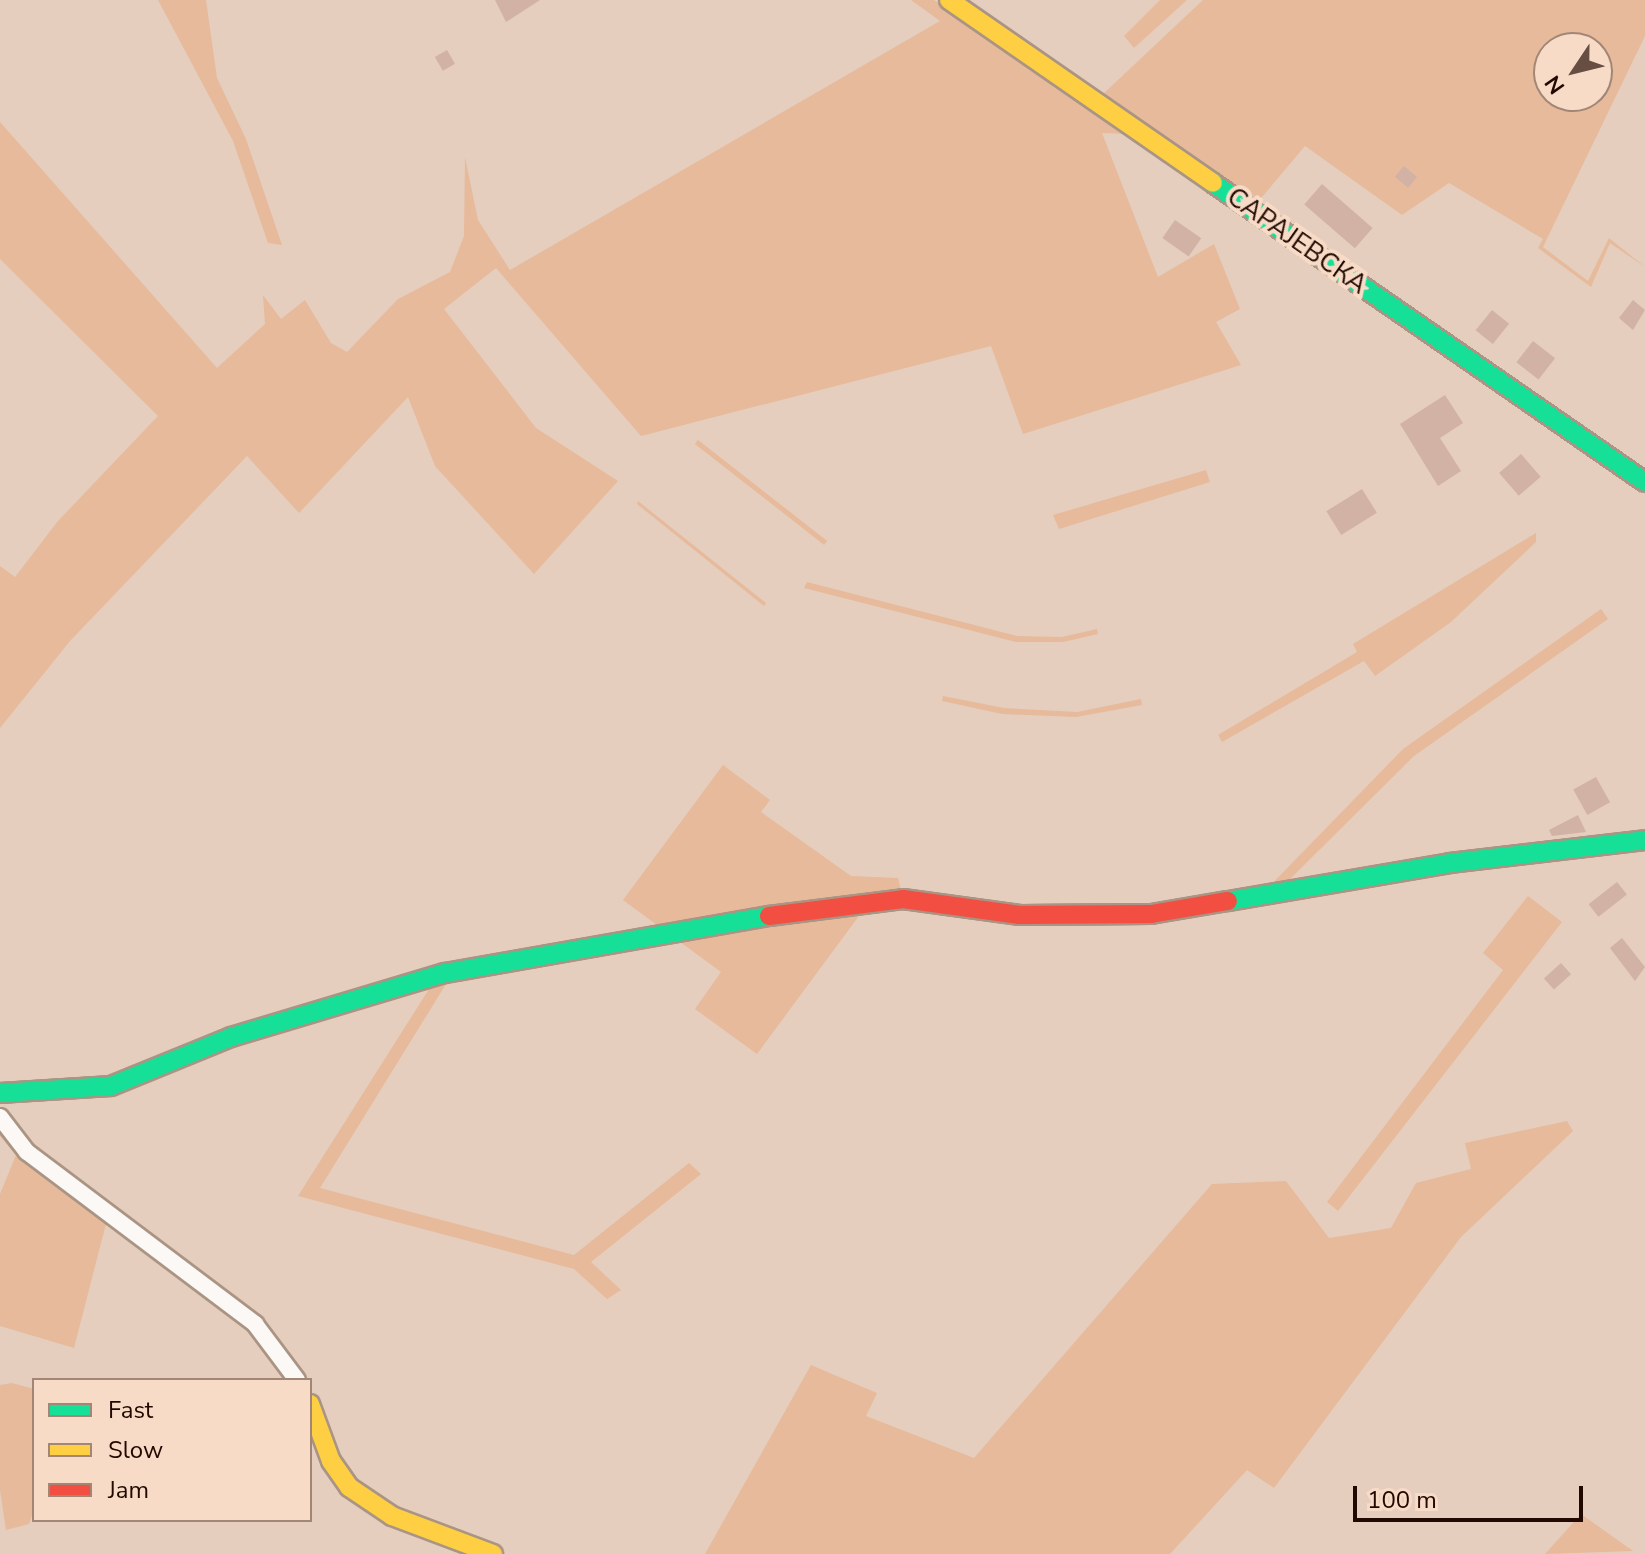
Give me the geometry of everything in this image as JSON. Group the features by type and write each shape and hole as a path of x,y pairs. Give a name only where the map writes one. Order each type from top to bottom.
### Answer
{"street":[{"name":"САРАЈЕВСКА","path":"949,0 1645,482"},
{"path":"0,1093 111,1086 231,1037 445,973 811,909 903,899 1020,915 1151,914 1450,863 1572,852 1645,840"},
{"path":"0,1117 27,1152 255,1324 296,1378"},
{"path":"312,1409 331,1461 360,1496 405,1522 493,1554"}],"shaded area":[{"path":"158,0 206,0 217,78 246,139 282,245 268,243 233,141"},
{"path":"911,0 934,0 1130,134 1102,133 1158,277 1214,244 1240,309 1216,322 1241,365 1023,434 991,346 641,436 496,268 444,309 536,428 618,481 534,574 435,466 408,397 299,513 247,456 70,641 0,728 0,566 15,577 58,521 158,416 0,259 0,122 217,368 265,324 263,295 281,319 305,300 331,343 347,352 398,299 450,272 464,236 465,157 478,220 510,270 940,21"},
{"path":"1160,0 1187,0 1134,48 1124,36"},
{"path":"1203,0 1645,0 1645,36 1613,102 1613,32 1533,32 1533,112 1608,112 1543,247 1588,281 1609,238 1645,267 1610,243 1591,287 1538,248 1543,239 1449,183 1402,215 1305,146 1257,203 1102,95"},
{"path":"698,440 827,541 824,545 695,444"},
{"path":"1206,470 1210,482 1059,529 1053,515"},
{"path":"638,501 766,603 764,606 637,504"},
{"path":"1536,533 1536,542 1451,622 1375,676 1364,661 1222,742 1218,735 1357,652 1353,644"},
{"path":"807,582 1017,636 1062,637 1097,629 1098,634 1063,642 1016,642 804,588"},
{"path":"1601,609 1608,619 1414,756 1283,886 1265,891 1403,749"},
{"path":"943,696 1004,708 1077,712 1141,699 1142,705 1076,717 1002,714 942,701"},
{"path":"723,765 770,800 761,812 851,876 898,878 904,902 867,905 757,1054 695,1009 721,972 623,900"},
{"path":"1528,896 1562,922 1338,1211 1327,1202 1503,970 1483,953"},
{"path":"451,976 320,1188 574,1255 689,1163 701,1174 591,1262 621,1290 607,1299 574,1269 298,1196 436,978"},
{"path":"0,1121 108,1216 74,1348 0,1326 0,1194 16,1155 0,1136"},
{"path":"1567,1121 1573,1131 1461,1237 1274,1488 1247,1470 1170,1554 705,1554 811,1365 877,1393 866,1416 974,1458 1212,1184 1286,1181 1329,1238 1391,1228 1416,1183 1471,1169 1465,1143"},
{"path":"12,1383 32,1388 32,1515 29,1524 6,1530 0,1490 0,1385"},
{"path":"1581,1514 1633,1551 1545,1554"}],"building":[{"path":"495,0 540,0 506,22"},
{"path":"447,50 455,64 443,71 435,57"},
{"path":"1404,166 1417,177 1408,188 1395,177"},
{"path":"1322,184 1373,228 1355,248 1304,204"},
{"path":"1175,220 1201,238 1189,256 1162,238"},
{"path":"1633,300 1645,310 1633,330 1619,318"},
{"path":"1492,310 1509,324 1493,344 1476,330"},
{"path":"1533,341 1555,358 1538,380 1516,362"},
{"path":"1445,395 1463,423 1440,438 1461,471 1438,486 1400,424"},
{"path":"1521,454 1541,477 1519,496 1499,473"},
{"path":"1362,489 1377,513 1341,535 1326,511"},
{"path":"1596,777 1610,802 1587,815 1573,790"},
{"path":"1578,815 1586,832 1552,836 1549,830"},
{"path":"1617,882 1627,895 1598,917 1589,904"},
{"path":"1622,938 1645,967 1635,981 1610,948"},
{"path":"1561,963 1571,974 1554,990 1544,978"}],"traffic: fast":[{"path":"1213,183 1645,482"},
{"path":"1228,901 1450,863 1645,840"},
{"path":"0,1093 111,1086 231,1037 445,973 769,916"}],"traffic: slow":[{"path":"949,0 1213,183"},
{"path":"312,1409 331,1461 349,1487 392,1516 493,1554"}],"traffic: jam":[{"path":"769,916 903,899 1020,915 1151,914 1228,901"}]}
